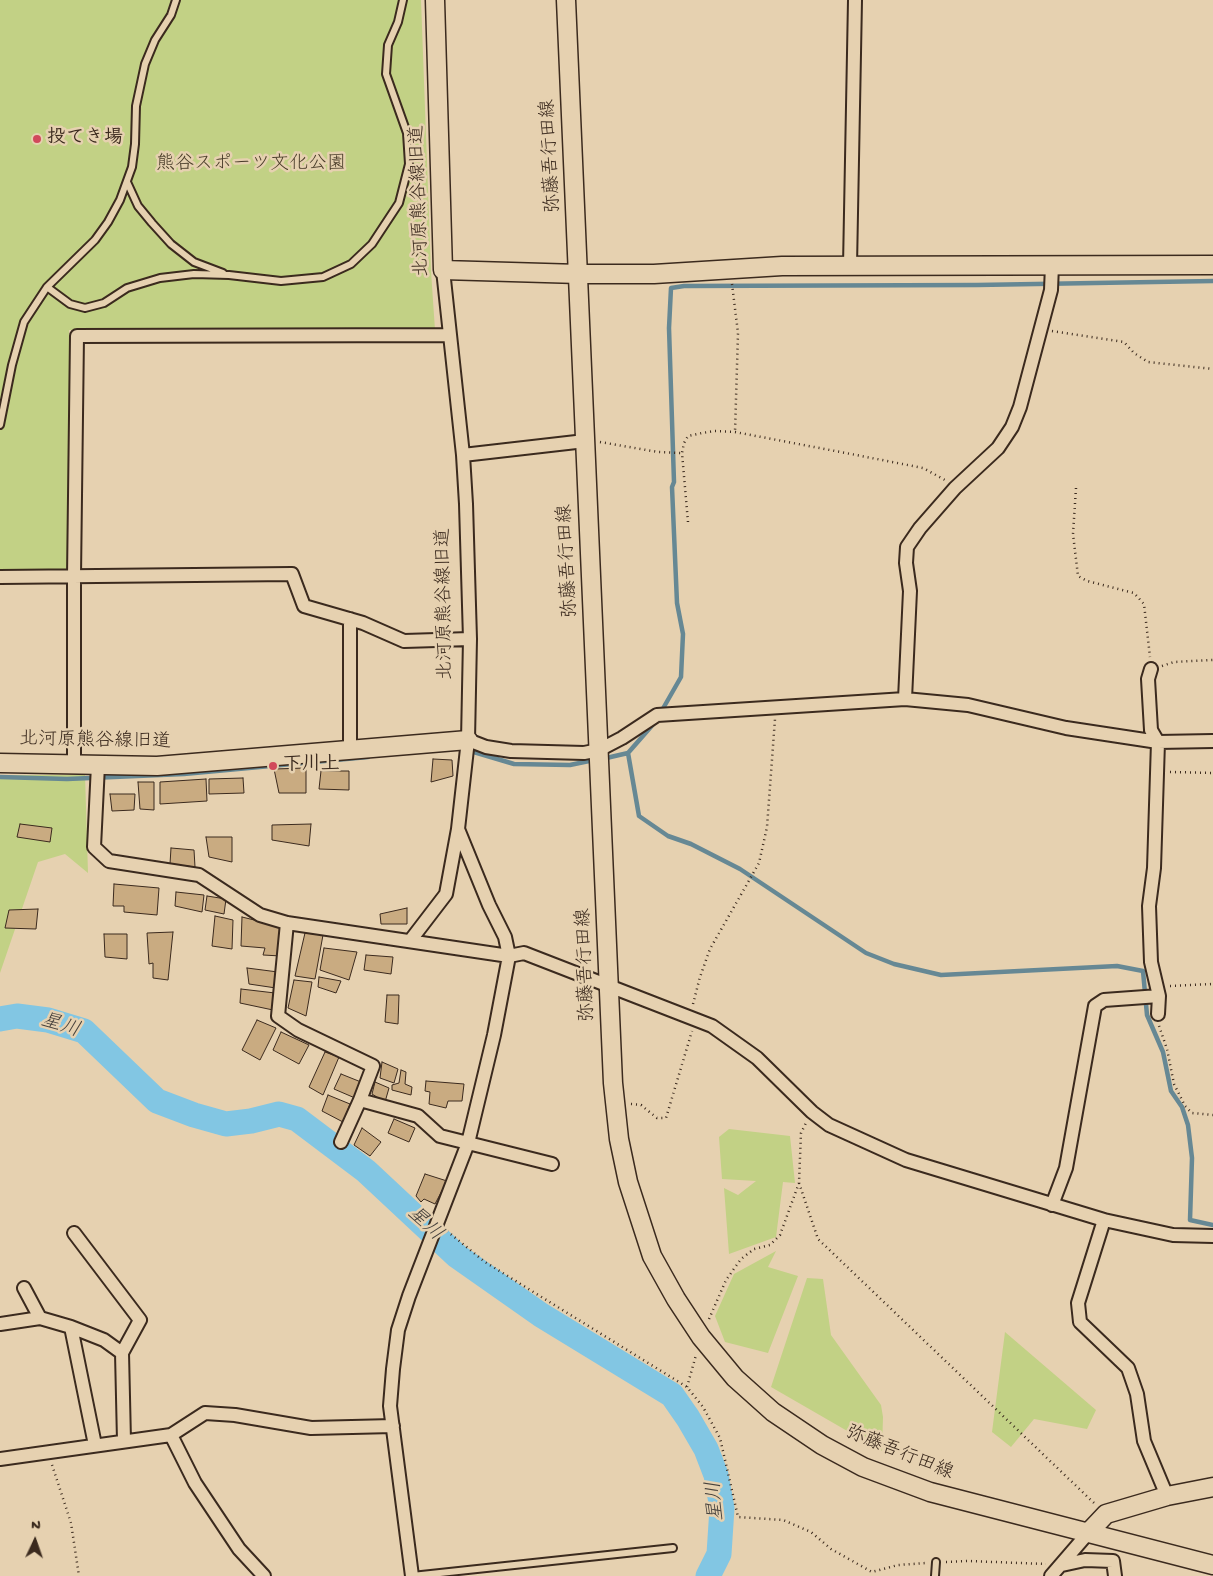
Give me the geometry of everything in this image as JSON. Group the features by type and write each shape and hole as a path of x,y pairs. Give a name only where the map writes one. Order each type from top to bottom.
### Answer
{"main road":[{"name":"北河原熊谷線旧道","path":"435,0 443,270"},
{"name":"弥藤吾行田線","path":"566,0 615,1105 619,1139 628,1182 652,1256 676,1299 701,1337 735,1378 773,1412 822,1445 863,1467 930,1492 1213,1565"},
{"path":"443,270 654,274 782,266 1213,265"},
{"name":"北河原熊谷線旧道","path":"0,763 157,766 468,740"},
{"path":"1089,1532 1106,1514 1167,1496 1213,1487"}],"street":[{"path":"850,266 855,0"},
{"path":"905,699 910,591 906,563 907,547 920,528 955,488 998,448 1012,428 1020,407 1052,290 1052,265"},
{"name":"北河原熊谷線旧道","path":"443,270 463,454 466,504 470,639 468,740"},
{"path":"74,765 77,336 450,334"},
{"path":"463,454 585,441"},
{"path":"0,577 292,574 304,606 363,623 404,641 470,639"},
{"path":"350,619 350,750"},
{"path":"1152,669 1148,679 1150,730 1158,742 1154,868 1150,906 1151,962 1158,992 1158,1014"},
{"path":"410,941 446,894 458,829 468,740 511,751 584,753 599,750 622,738 657,715 905,699 968,706 1066,728 1158,742 1213,741"},
{"path":"98,765 94,846 109,861 199,875 260,914 287,923 509,956 524,953 712,1026 757,1058 812,1112 829,1125 906,1160 1104,1220 1173,1235 1213,1236"},
{"path":"411,1576 390,1406 398,1330 468,1143 494,1035 509,956 505,937 485,897 458,829"},
{"path":"287,923 278,1016 298,1030 373,1066 341,1142"},
{"path":"1052,1205 1066,1168 1095,1006 1104,1000 1158,992"},
{"path":"360,1100 418,1116 440,1136 552,1164"},
{"path":"1104,1220 1078,1303 1080,1322 1128,1368 1137,1394 1144,1441 1167,1496"},
{"path":"74,1233 140,1320 122,1353 124,1441"},
{"path":"24,1288 40,1318"},
{"path":"0,1324 40,1318 71,1327 104,1340 122,1353"},
{"path":"71,1327 95,1445"},
{"path":"0,1459 171,1435 205,1413 235,1415 311,1428 393,1426"},
{"path":"171,1435 195,1483 240,1549 264,1576"},
{"path":"1051,1576 1089,1532"},
{"path":"1062,1564 1085,1560 1113,1561 1115,1576"}],"lane":[{"path":"0,425 12,365 24,322 47,287 95,240 120,200 132,167 136,106 145,64 155,40 171,15 176,0"},
{"path":"47,287 70,304 85,308 104,303 127,288 160,278 194,274 229,275 281,281 323,277 351,264 372,244 399,203 409,164 407,133 386,74 388,45 398,22 403,0"},
{"path":"127,182 138,206 171,244 194,262 229,275"},
{"path":"411,1576 673,1548"},
{"path":"936,1562 936,1576"}],"path":[{"path":"730,269 738,333 735,432"},
{"path":"1041,330 1124,342 1134,353 1148,362 1213,369"},
{"path":"688,522 682,452 684,443 688,436 715,431 735,432 923,468 944,478 955,488"},
{"path":"585,441 602,442 658,452 682,452"},
{"path":"1076,488 1073,534 1078,576 1087,581 1134,593 1144,604 1152,669 1174,662 1213,660"},
{"path":"615,1105 641,1105 656,1118 666,1118 693,1018 700,978 710,949 759,863 768,817 776,707"},
{"path":"1157,771 1213,773"},
{"path":"1158,992 1213,984"},
{"path":"1158,1014 1174,1084 1185,1106 1192,1113 1213,1115"},
{"path":"687,1387 701,1337 726,1280 741,1258 754,1249 770,1245 780,1235 798,1183 801,1134 812,1112"},
{"path":"798,1183 818,1238 1106,1514"},
{"path":"438,1224 485,1262 687,1387 704,1407 720,1438 738,1517 783,1520 811,1532 831,1549 872,1572 898,1565 936,1562 968,1561 1062,1564"},
{"path":"48,1452 71,1523 78,1576"}],"green space":[{"name":"熊谷スポーツ文化公園","path":"0,0 421,0 435,330 69,330 72,572 0,572"},
{"path":"0,775 85,775 88,873 65,854 38,862 0,973"},
{"path":"729,1129 790,1136 795,1183 783,1182 776,1237 729,1254 724,1188 738,1195 756,1181 722,1179 719,1137"},
{"path":"776,1251 768,1267 798,1276 768,1353 725,1342 715,1316 734,1274"},
{"path":"807,1278 823,1279 831,1335 881,1405 883,1417 882,1451 771,1387"},
{"path":"1005,1332 1096,1410 1087,1429 1034,1419 1011,1447 992,1432"}],"building":[{"path":"433,759 452,760 453,776 431,782"},
{"path":"306,768 306,793 279,793 274,769"},
{"path":"321,771 349,771 349,790 319,789"},
{"path":"243,778 244,793 209,794 209,779"},
{"path":"206,779 207,801 160,804 160,782"},
{"path":"138,782 154,782 154,810 140,809"},
{"path":"110,794 135,794 134,810 112,811"},
{"path":"20,824 52,828 50,842 17,837"},
{"path":"311,824 309,846 272,840 272,825"},
{"path":"206,837 232,837 232,862 209,857"},
{"path":"171,848 194,850 195,867 170,864"},
{"path":"114,884 159,888 157,915 124,912 124,906 113,906"},
{"path":"176,892 204,895 202,912 175,906"},
{"path":"207,896 226,899 224,914 205,910"},
{"path":"407,908 407,924 381,924 380,914"},
{"path":"38,909 36,929 5,928 9,910"},
{"path":"215,916 233,920 232,949 212,946"},
{"path":"242,917 283,927 281,956 263,955 265,948 241,946"},
{"path":"173,932 168,980 153,978 153,963 149,964 147,933"},
{"path":"305,933 323,935 315,979 295,976"},
{"path":"104,934 127,934 127,959 105,957"},
{"path":"324,948 357,952 349,980 320,970"},
{"path":"366,955 393,957 391,974 364,970"},
{"path":"247,968 278,972 276,988 249,984"},
{"path":"319,977 341,981 336,993 318,987"},
{"path":"294,980 312,982 306,1016 288,1008"},
{"path":"241,989 275,993 273,1010 240,1003"},
{"path":"387,995 399,995 398,1024 385,1022"},
{"path":"257,1020 276,1028 260,1060 242,1050"},
{"path":"281,1032 309,1045 299,1064 273,1050"},
{"path":"325,1052 339,1057 323,1095 309,1087"},
{"path":"382,1062 398,1069 394,1083 380,1078"},
{"path":"401,1070 406,1072 405,1084 412,1087 411,1095 392,1090 392,1085 399,1083"},
{"path":"341,1074 361,1082 355,1098 334,1089"},
{"path":"426,1081 464,1084 462,1101 448,1101 446,1108 429,1104 430,1092 425,1091"},
{"path":"375,1082 389,1088 385,1102 372,1094"},
{"path":"328,1095 350,1104 343,1122 322,1111"},
{"path":"394,1119 415,1128 409,1142 388,1133"},
{"path":"362,1128 381,1142 370,1156 354,1145"},
{"path":"425,1174 447,1181 435,1204 424,1199 421,1202 416,1196"}],"waterway":[{"path":"661,712 681,677 683,634 677,603 672,487 674,482 669,328 671,288 684,286 977,285 1213,281"},
{"path":"602,759 628,753 656,721"},
{"path":"467,750 514,764 570,765 594,760"},
{"path":"628,753 639,816 668,836 691,844 740,869 866,953 894,964 941,975 1117,966 1143,971 1147,1015 1163,1052 1171,1091 1182,1107 1188,1125 1192,1158 1190,1220 1213,1225"},
{"path":"0,777 67,779 184,774 368,757"},
{"name":"星川","path":"0,1019 17,1016 48,1020 84,1031 157,1101 194,1115 226,1124 251,1121 279,1114 297,1119 366,1171 457,1256 541,1315 672,1395 706,1449 716,1475 722,1508 719,1554 708,1576"}],"place":[{"name":"投てき場","path":"37,139"},
{"name":"下川上","path":"273,766"}]}
